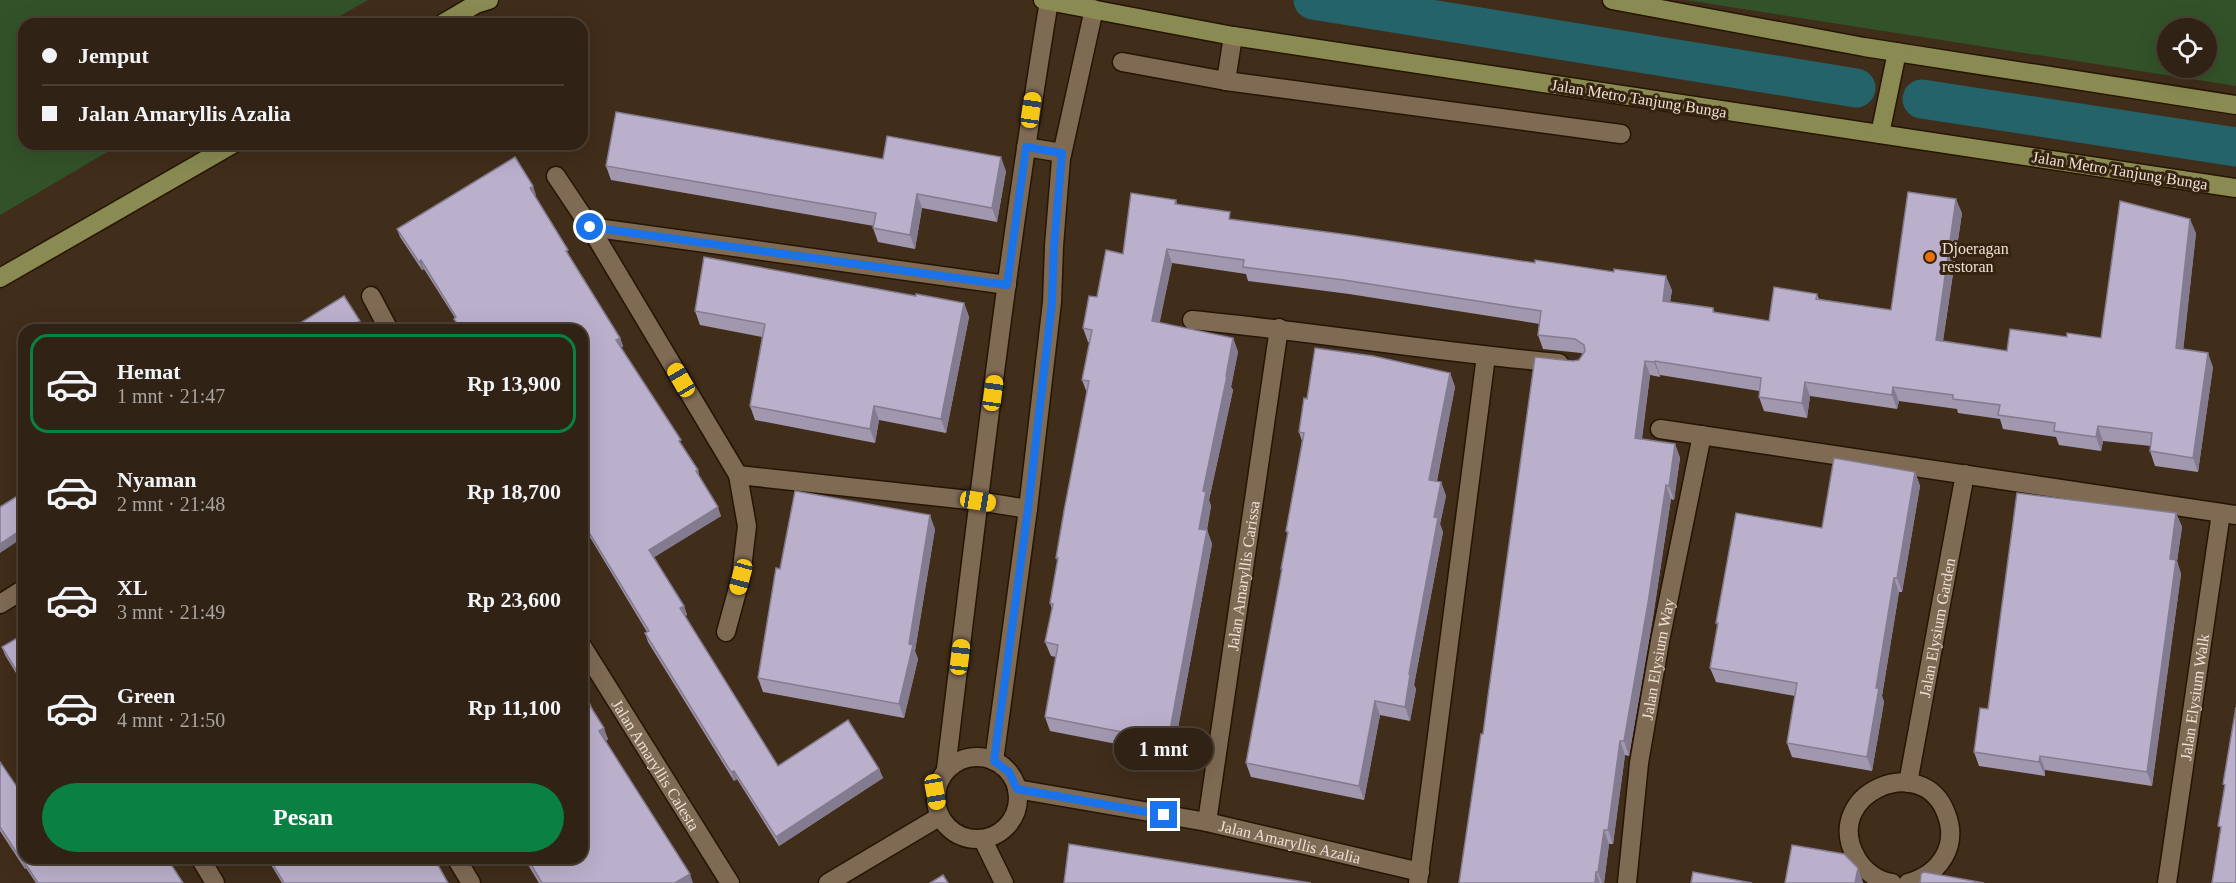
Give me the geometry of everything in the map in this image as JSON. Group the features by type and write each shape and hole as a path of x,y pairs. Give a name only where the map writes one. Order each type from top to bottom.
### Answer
{"main road":[{"path":"452,18 476,4 489,0"},
{"name":"Jalan Metro Tanjung Bunga","path":"1046,0 1233,36 2236,188"},
{"path":"1612,0 1897,52 2236,105"},
{"path":"1881,134 1897,52"},
{"path":"0,278 223,150"}],"street":[{"path":"946,769 969,757 994,761 1009,772 1017,789 1016,811 1004,830 983,840 958,836 939,817 935,792 946,769 978,501 1046,0"},
{"path":"994,761 1028,509 1052,302 1062,153 1094,9"},
{"path":"1226,81 1233,36"},
{"path":"1122,62 1226,81 1622,134"},
{"path":"1026,147 1062,153"},
{"path":"556,176 590,227 738,475 747,526 741,577 726,632"},
{"path":"590,227 1007,285"},
{"path":"371,296 385,324"},
{"path":"1192,320 1279,328 1486,356 1579,364"},
{"name":"Jalan Amaryllis Carissa","path":"1207,822 1279,328"},
{"path":"1419,877 1486,356"},
{"path":"1660,429 2229,514"},
{"name":"Jalan Elysium Way","path":"1627,883 1639,763 1660,641 1702,435"},
{"name":"Jalan Elysium Garden","path":"1908,783 1965,474"},
{"path":"738,475 978,501 1028,509"},
{"name":"Jalan Elysium Walk","path":"2167,883 2229,514"},
{"path":"0,604 18,593"},
{"name":"Jalan Amaryllis Calesta","path":"588,655 730,883"},
{"path":"1889,883 1873,876 1860,864 1851,849 1849,831 1852,814 1862,800 1874,788 1891,783 1908,783 1923,788 1936,798 1946,811 1950,827 1950,843 1944,858 1934,871 1920,880 1908,883"},
{"name":"Jalan Amaryllis Azalia","path":"1017,789 1207,822 1419,877"},
{"path":"828,883 939,817"},
{"path":"983,840 1004,883"},
{"path":"204,864 215,883"},
{"path":"460,864 471,883"}],"green space":[{"path":"0,0 368,0 336,18 18,18 18,150 111,150 0,215"},
{"path":"1686,0 2236,0 2236,86 2185,78 2217,78 2217,18 2157,18 2157,74"}],"building":[{"path":"616,112 883,159 887,136 1001,157 992,208 917,194 910,235 873,228 876,213 606,166"},
{"path":"515,157 533,186 530,188 568,250 566,251 620,338 616,340 681,440 679,441 718,507 649,550 684,606 680,608 778,766 848,720 879,769 776,837 734,771 731,772 645,633 649,631 588,531 588,324 458,324 454,319 456,317 421,260 419,262 397,229"},
{"path":"1908,192 1956,199 1936,340 2007,351 2010,329 2067,337 2067,333 2101,338 2120,201 2190,219 2176,348 2208,353 2193,458 2150,451 2152,433 2098,426 2096,437 2054,431 2055,423 1998,415 2000,405 1953,399 1953,395 1893,387 1892,395 1805,382 1802,403 1759,397 1761,378 1645,361 1635,438 1675,444 1669,486 1666,485 1624,741 1620,741 1608,830 1604,830 1595,883 1459,883 1481,734 1483,734 1535,357 1573,361 1579,360 1585,351 1584,345 1575,339 1538,335 1541,311 1344,280 1243,267 1244,260 1167,249 1152,321 1233,338 1203,491 1206,492 1199,529 1207,530 1168,741 1045,717 1058,645 1045,642 1053,604 1050,603 1064,511 1089,381 1082,380 1092,330 1083,328 1089,296 1097,297 1106,250 1123,254 1131,193 1176,200 1175,204 1230,212 1229,219 1535,263 1535,260 1614,272 1614,269 1666,276 1663,301 1713,308 1713,312 1769,321 1774,287 1817,294 1816,299 1891,310"},
{"path":"704,257 964,303 941,419 874,406 870,429 750,406 765,324 695,311"},
{"path":"344,296 360,321 355,324 299,324"},
{"path":"1315,348 1373,356 1450,373 1429,480 1441,482 1434,517 1438,518 1405,707 1375,701 1359,786 1246,763 1282,569 1288,532 1286,531 1304,433 1299,432 1304,398 1307,399"},
{"path":"1834,458 1915,472 1897,578 1894,578 1867,757 1787,743 1797,683 1710,668 1736,513 1822,528"},
{"path":"795,491 930,515 909,644 913,645 899,704 758,678 776,568 780,569"},
{"path":"2017,493 2176,513 2170,559 2176,560 2147,772 2040,756 2039,762 1974,752 1980,708 1988,709"},
{"path":"18,496 18,532 0,544 0,507"},
{"path":"18,638 18,673 2,647"},
{"path":"588,703 604,728 599,731 690,874 675,883 542,883 531,864 588,864"},
{"path":"2236,707 2236,883 2212,883 2221,827 2218,826 2225,785 2223,784"},
{"path":"0,762 18,786 18,855 0,827"},
{"path":"1069,844 1311,883 1064,883"},
{"path":"1792,845 1844,854 1858,868 1855,883 1785,883"},
{"path":"26,864 171,864 183,883 38,883"},
{"path":"273,864 437,864 448,883 284,883"},
{"path":"1693,872 1752,883 1691,883"},
{"path":"1924,872 1984,883 1920,883 1921,874"},
{"path":"943,875 948,883 930,883"}],"waterway":[{"path":"1313,0 1856,88"},
{"path":"1922,99 2236,147"}],"place":[{"name":"Djoeragan restoran","path":"1930,257"}],"route":[{"path":"590,227 1007,285 1026,147 1062,153 1052,302 1028,509 994,761 1009,772 1017,789 1164,815"}]}
